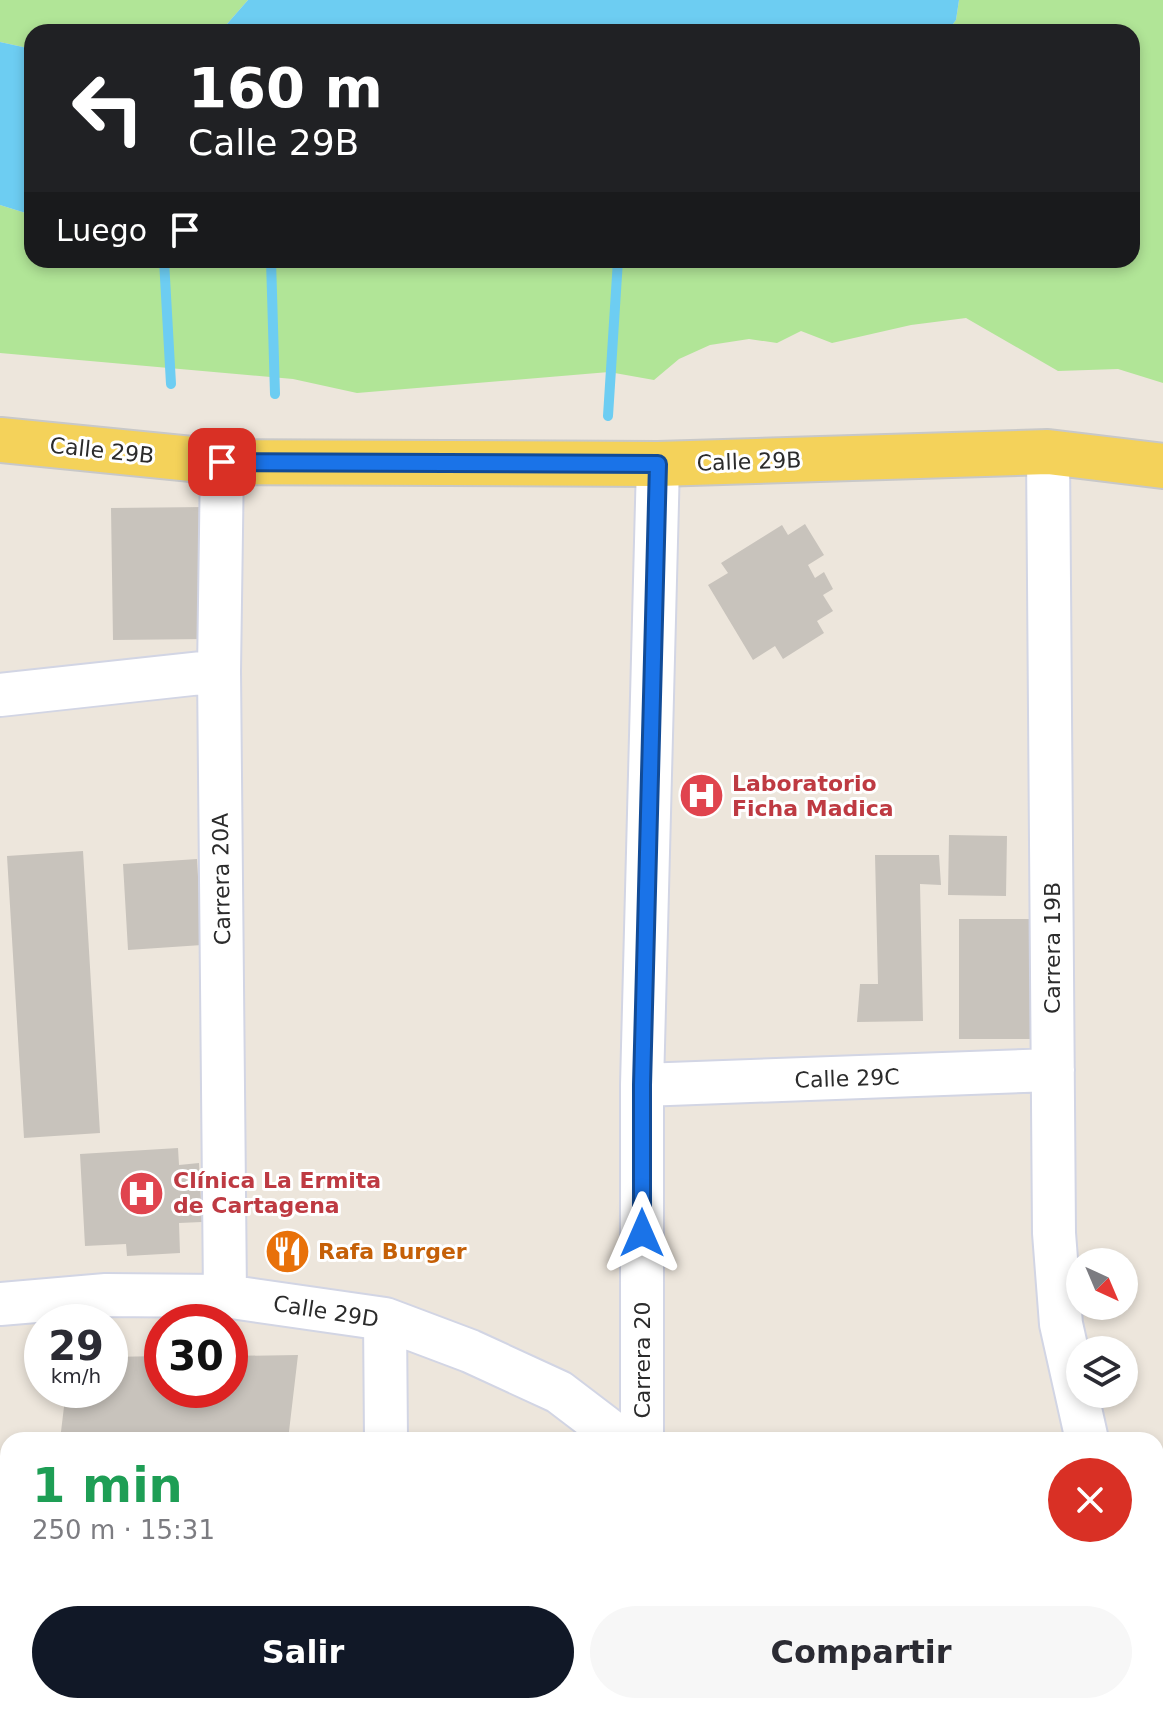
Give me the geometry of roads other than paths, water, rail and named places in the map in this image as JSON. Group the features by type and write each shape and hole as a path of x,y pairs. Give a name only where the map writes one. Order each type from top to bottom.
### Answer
{"main road":[{"name":"Calle 29B","path":"0,440 222,462 658,464 1048,452 1163,466"}],"street":[{"name":"Carrera 19B","path":"1048,452 1054,1233 1061,1324 1085,1432"},
{"name":"Carrera 20A","path":"222,462 219,671 225,1296"},
{"name":"Carrera 20","path":"642,1432 642,1085 658,464"},
{"path":"0,695 219,671"},
{"name":"Calle 29C","path":"642,1085 1053,1070"},
{"name":"Calle 29D","path":"0,1304 106,1295 225,1296 385,1319 470,1351 559,1392 612,1432"},
{"path":"385,1319 386,1432"}],"water":[{"path":"248,0 959,0 953,24 227,24"},
{"path":"0,42 24,47 24,212 0,205"}],"waterway":[{"path":"164,268 171,384"},
{"path":"271,268 275,394"},
{"path":"608,416 617,268"}],"place":[{"name":"Laboratorio Ficha Madica","path":"701,796"},
{"name":"Clínica La Ermita de Cartagena","path":"142,1193"},
{"name":"Rafa Burger","path":"287,1251"}]}
